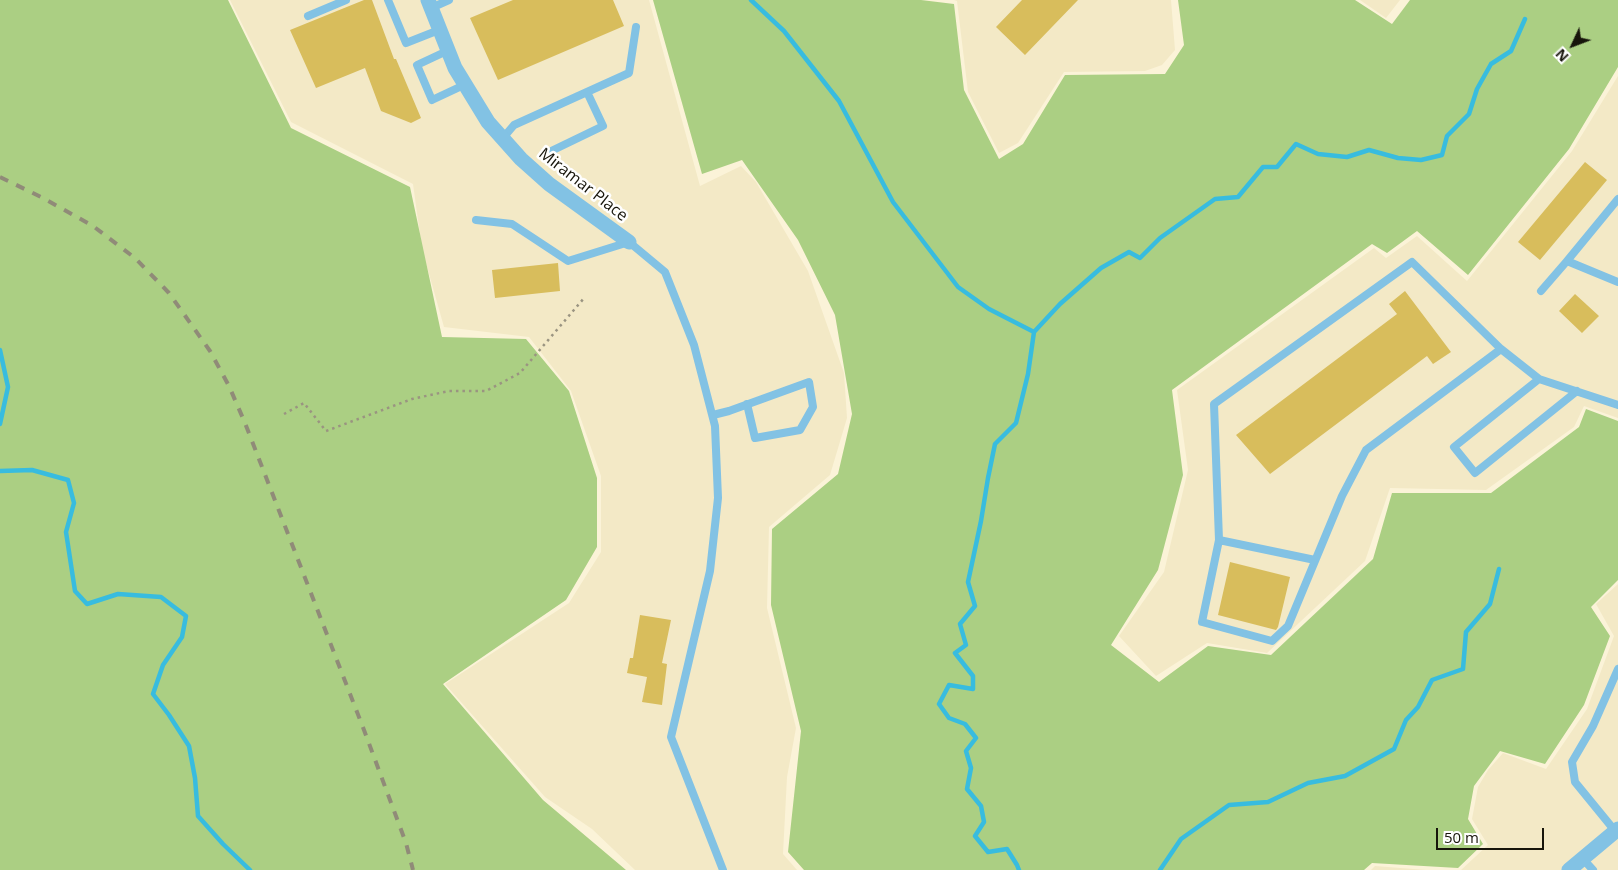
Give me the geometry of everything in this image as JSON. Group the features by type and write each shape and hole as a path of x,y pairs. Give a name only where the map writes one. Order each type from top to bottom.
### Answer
{"street":[{"name":"Miramar Place","path":"429,4 447,52 464,85 488,122 521,158 549,184 629,242"},
{"path":"1569,870 1588,864 1616,830"}],"lane":[{"path":"308,16 346,0"},
{"path":"388,0 406,43 439,30"},
{"path":"429,4 449,0"},
{"path":"503,138 514,125 629,73 636,27"},
{"path":"447,52 417,65 432,100 464,85"},
{"path":"545,154 603,126 587,92"},
{"path":"1541,291 1618,199"},
{"path":"476,220 512,224 568,261 629,242 665,272 694,345 715,426 718,498 710,571 672,737 723,870"},
{"path":"1566,261 1618,282"},
{"path":"1501,349 1366,450 1342,496 1288,626 1272,641 1202,622 1220,540 1214,404 1412,262 1501,349 1539,379 1618,405"},
{"path":"1539,379 1454,447 1475,473 1577,391"},
{"path":"713,414 809,382 813,406 800,430 755,438 747,404"},
{"path":"1220,540 1315,560"},
{"path":"1616,830 1574,782 1572,762 1593,726 1618,669"}],"path":[{"path":"284,414 304,403 326,431 412,399 449,391 486,392 520,373 585,297"}],"shaded area":[{"path":"230,0 649,0 700,186 741,166 756,182 808,271 844,373 847,418 830,475 769,527 767,608 796,728 787,777 783,854 797,870 635,870 592,829 545,797 445,684 569,603 601,552 601,476 571,391 529,337 444,327 422,249 413,184 291,122"},
{"path":"954,0 1171,0 1175,50 1162,65 1145,71 1064,72 1018,143 999,153 968,92 957,1"},
{"path":"1360,0 1400,0 1386,18"},
{"path":"1618,76 1618,418 1584,406 1574,427 1486,490 1390,488 1365,561 1267,653 1207,643 1156,676 1119,636 1164,572 1188,470 1177,390 1374,248 1386,258 1417,236 1467,281 1572,151"},
{"path":"1618,584 1618,870 1461,870 1488,845 1472,819 1478,787 1488,770 1503,753 1546,769 1587,709 1614,636 1596,604"},
{"path":"1375,866 1426,870 1371,870"}],"green space":[{"path":"0,0 228,0 291,128 410,187 442,337 526,339 569,391 597,478 597,547 566,600 443,684 543,800 626,870 0,870"},
{"path":"653,0 921,0 954,4 964,90 999,159 1023,144 1065,75 1165,74 1184,45 1178,0 1355,0 1392,24 1410,0 1618,0 1618,67 1569,149 1468,275 1417,231 1387,253 1372,244 1172,390 1183,475 1158,570 1111,645 1159,682 1208,646 1271,655 1373,559 1392,493 1491,493 1579,427 1586,409 1618,421 1618,580 1591,607 1610,636 1584,705 1545,764 1500,751 1474,786 1468,819 1483,844 1458,868 1372,863 1364,870 804,870 788,852 801,731 771,605 772,529 838,474 852,414 835,315 798,240 742,160 702,174"}],"building":[{"path":"364,0 372,0 394,59 396,59 421,118 411,123 381,111 365,68 316,88 290,30"},
{"path":"513,0 613,0 624,26 498,80 470,18"},
{"path":"1022,0 1078,0 1025,55 996,27"},
{"path":"1585,162 1607,180 1540,260 1518,242"},
{"path":"558,263 560,291 495,298 492,270"},
{"path":"1405,291 1451,352 1433,364 1427,356 1270,474 1236,435 1397,314 1389,304"},
{"path":"1575,294 1599,316 1582,333 1559,311"},
{"path":"1230,562 1290,577 1276,630 1218,615"},
{"path":"640,615 671,620 662,663 667,664 662,705 642,702 647,677 627,673 630,658 633,658"}],"waterway":[{"path":"751,0 784,31 839,101 893,202 958,287 989,309 1034,332"},
{"path":"1019,870 1007,849 988,852 975,836 984,822 981,806 967,789 971,768 966,751 976,738 965,724 949,718 939,704 949,685 973,689 973,676 955,653 966,645 960,624 975,606 968,582 995,444 1016,423 1028,374 1034,332 1060,304 1101,268 1129,252 1140,258 1160,238 1215,199 1238,197 1263,167 1277,167 1296,144 1318,154 1347,157 1369,150 1398,158 1421,160 1442,155 1447,136 1469,114 1477,89 1491,64 1511,51 1525,19"},
{"path":"0,350 8,387 0,424"},
{"path":"0,471 32,470 68,480 74,503 66,532 75,591 87,604 118,594 161,597 186,616 182,637 163,665 153,694 189,746 195,778 198,816 250,870"},
{"path":"1160,870 1181,839 1229,805 1268,802 1308,783 1345,776 1394,749 1406,720 1418,707 1432,680 1463,669 1466,632 1490,604 1499,569"}],"railway":[{"path":"0,177 93,226 135,258 169,293 210,351 229,386 245,423 364,730 406,843 413,870"}]}
